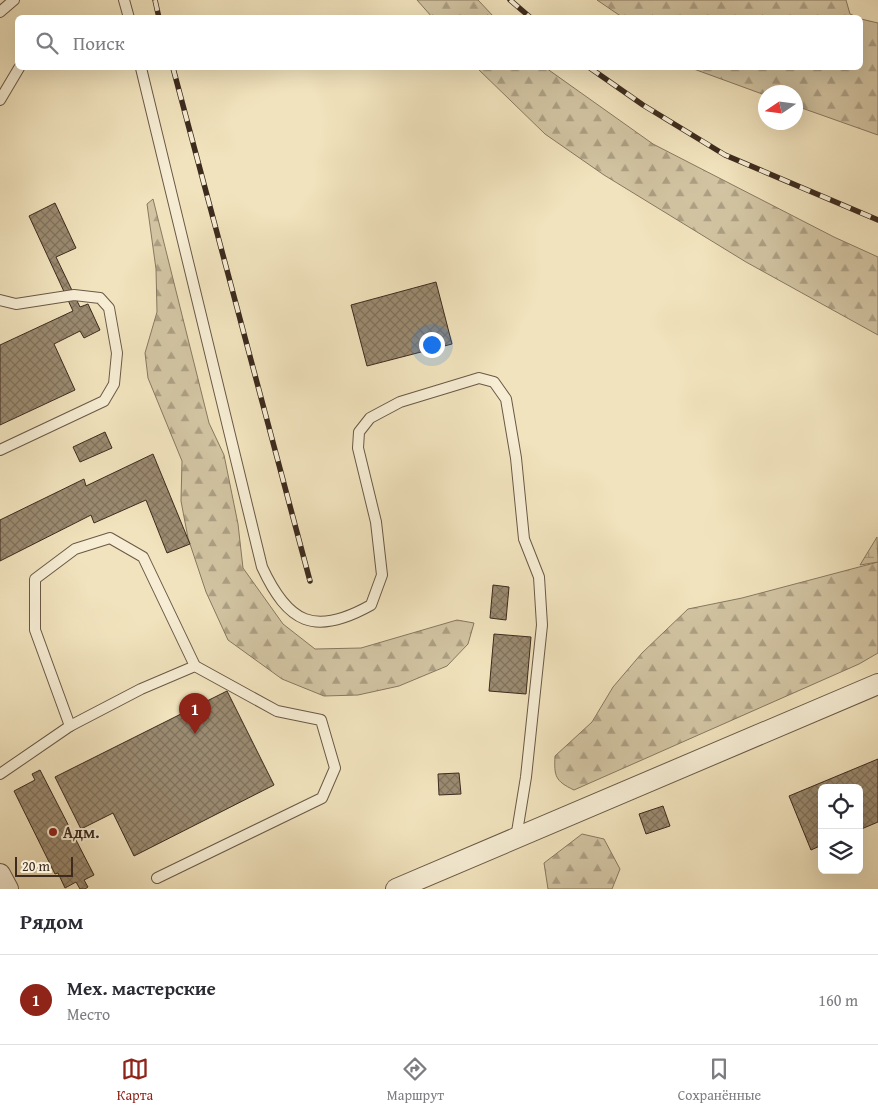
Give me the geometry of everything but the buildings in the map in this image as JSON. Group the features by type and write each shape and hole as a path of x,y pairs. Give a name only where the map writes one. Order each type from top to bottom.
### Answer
{"street":[{"path":"405,887 878,684"},
{"path":"0,874 8,889"}],"lane":[{"path":"0,12 14,0"},
{"path":"124,0 128,15"},
{"path":"0,100 18,70"},
{"path":"141,70 262,567 274,593 296,616 319,623 348,618 371,605 382,575 376,522 358,448 358,432 370,418 400,402 479,378 494,382 506,398 516,458 524,539 539,577 542,625 526,777 516,838"},
{"path":"0,300 16,304 74,295 100,298 109,308 117,353 114,384 104,402 0,450"},
{"path":"70,726 35,630 35,579 75,550 110,538 143,556 195,666 276,711 321,720 335,768 322,798 157,878"},
{"path":"0,774 70,726 141,689 195,666"}],"green space":[{"path":"417,0 478,0 492,15 430,15"},
{"path":"597,0 846,0 850,14 852,15 619,15"},
{"path":"863,19 878,23 878,135 803,108 803,85 758,85 758,92 696,70 863,70"},
{"path":"479,70 549,70 653,144 834,237 878,257 878,335 746,262 604,175 545,134"},
{"path":"153,199 209,423 224,455 238,524 243,568 283,624 315,649 361,648 457,620 474,623 468,644 447,666 399,686 358,695 324,696 282,679 228,640 206,592 188,538 181,501 182,461 148,378 145,353 157,312 156,269 147,204"},
{"path":"877,537 878,562 860,565"},
{"path":"878,562 878,653 859,664 574,790 559,781 555,768 555,756 592,722 613,687 642,653 688,609 742,598"},
{"path":"582,834 604,839 620,869 612,889 548,889 544,863"}],"railway":[{"path":"155,0 158,15"},
{"path":"510,0 528,15"},
{"path":"174,70 310,581"},
{"path":"593,70 643,105 725,155 878,220"}],"place":[{"name":"Мех. мастерские","path":"195,734"},
{"name":"Адм.","path":"53,832"}]}
